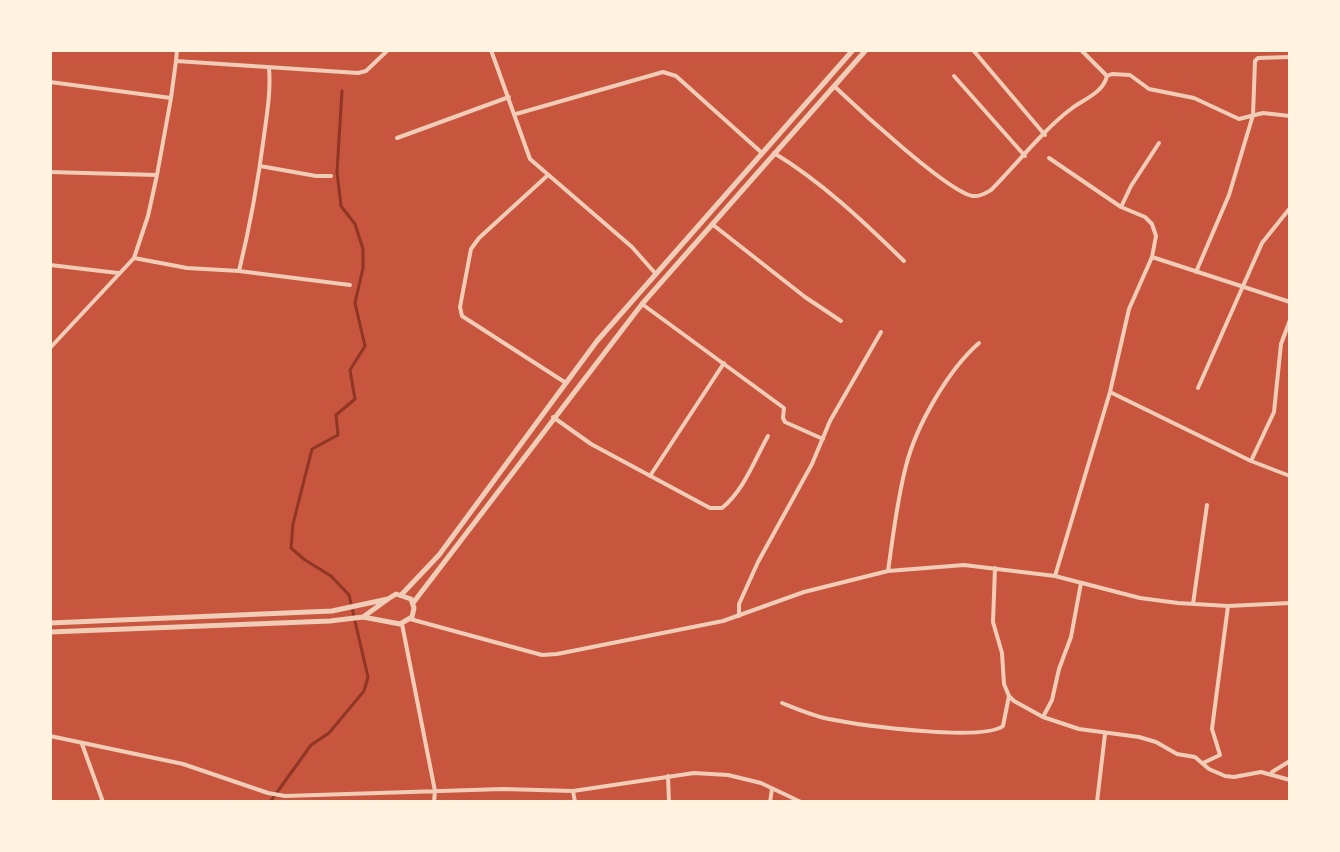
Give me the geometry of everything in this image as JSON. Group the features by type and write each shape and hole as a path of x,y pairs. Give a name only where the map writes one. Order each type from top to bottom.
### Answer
{"street":[{"path":"50,348 134,258 157,175 177,50"},
{"path":"176,61 358,73 366,71 388,50"},
{"path":"491,50 530,159 632,247 655,273"},
{"path":"50,623 238,617 354,607 402,594 439,555 566,383 655,273 853,50"},
{"path":"50,632 358,618 402,624 410,619 414,613 413,603 642,304 866,50"},
{"path":"973,50 1045,135"},
{"path":"1081,50 1107,76"},
{"path":"1196,272 1229,195 1253,115 1258,58 1290,57"},
{"path":"239,271 260,166 268,107 269,67"},
{"path":"515,114 663,72 676,76 762,153"},
{"path":"1107,76 1130,75 1149,89 1194,98 1239,119 1253,115 1290,116"},
{"path":"954,76 1025,156"},
{"path":"834,86 887,135 971,196 991,190 1062,116 1096,93 1105,84 1107,76"},
{"path":"50,82 171,98"},
{"path":"397,138 509,97"},
{"path":"1121,207 1159,143"},
{"path":"774,153 836,199 904,261"},
{"path":"1049,158 1121,207 1145,217 1152,224 1156,236 1152,257 1129,309 1110,392 1055,576"},
{"path":"260,166 331,176"},
{"path":"50,172 157,175"},
{"path":"548,175 471,249 460,307 462,316 566,383"},
{"path":"1198,388 1262,243 1290,208"},
{"path":"712,224 805,297 841,321"},
{"path":"1152,257 1290,302"},
{"path":"134,258 187,268 239,271 350,285"},
{"path":"50,265 118,273"},
{"path":"642,304 784,408 785,422 823,439"},
{"path":"1251,461 1274,412 1281,344 1290,320"},
{"path":"739,616 739,604 758,562 881,332"},
{"path":"888,571 906,466 913,447 949,377 979,343"},
{"path":"650,476 724,363"},
{"path":"1110,392 1251,461 1290,476"},
{"path":"553,417 591,444 703,506 722,508 747,477 768,436"},
{"path":"1193,604 1207,505"},
{"path":"410,619 542,655 739,616 804,592 888,571 964,565 1055,576 1140,598 1228,606 1290,603"},
{"path":"782,703 830,720 922,733 992,731 1003,726 1009,696 993,622 995,568"},
{"path":"1043,717 1052,700 1071,637 1081,583"},
{"path":"402,594 413,603"},
{"path":"358,618 388,599"},
{"path":"1203,763 1220,755 1212,729 1228,606"},
{"path":"402,624 435,791 434,802"},
{"path":"1009,696 1043,717 1105,734 1139,737 1177,754 1195,757 1209,769 1225,776 1269,773 1290,780"},
{"path":"1097,802 1105,734"},
{"path":"50,736 183,764 285,796 503,789 573,791 694,773 728,775 772,788 801,802"},
{"path":"82,744 103,802"},
{"path":"1269,773 1290,761"},
{"path":"668,776 669,802"},
{"path":"770,802 772,788"},
{"path":"573,791 575,802"}],"waterway":[{"path":"270,802 311,745 329,733 364,691 368,677 349,595 331,576 291,548 293,524 312,449 338,435 336,415 355,399 350,370 365,346 355,303 363,268 363,249 355,224 341,206 337,172 342,91"}]}
